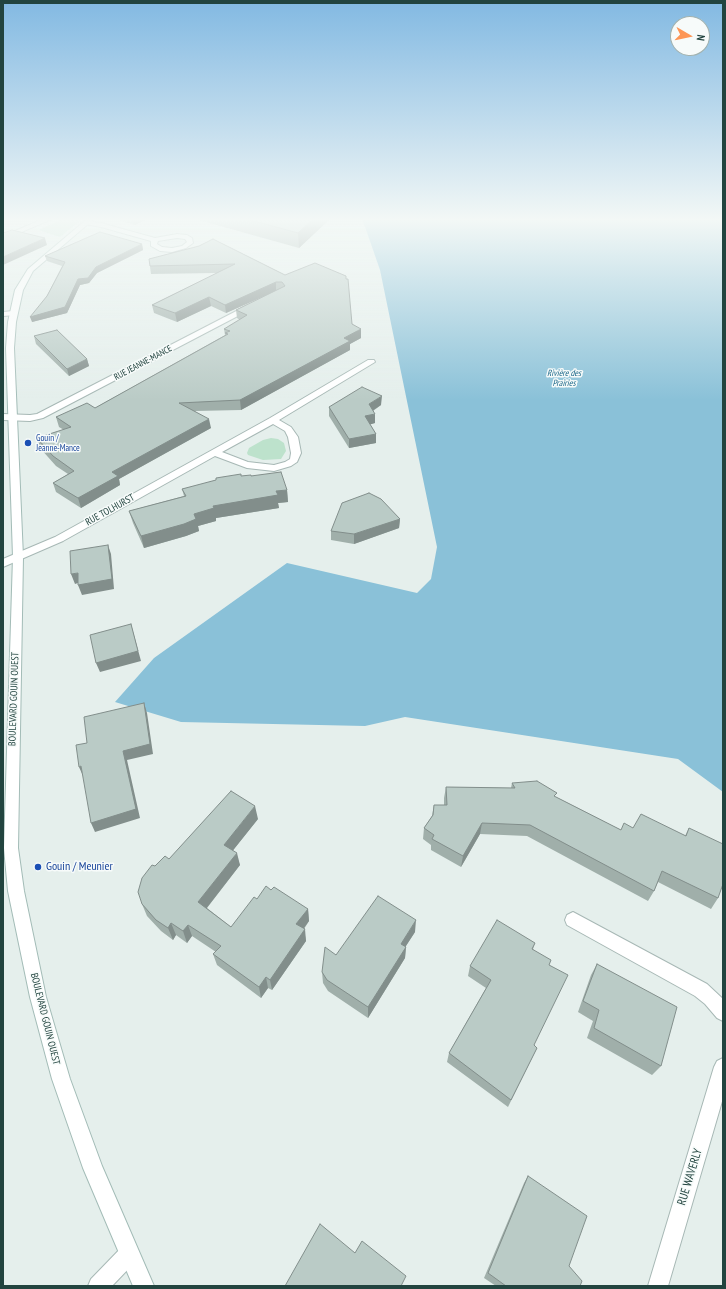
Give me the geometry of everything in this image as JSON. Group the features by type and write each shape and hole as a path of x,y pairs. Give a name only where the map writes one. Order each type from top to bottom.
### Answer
{"street":[{"name":"BOULEVARD GOUIN OUEST","path":"25,279 19,290 13,313 10,348 8,417 18,557 7,836 16,891 38,997 53,1053 90,1160 144,1286"},
{"name":"RUE JEANNE-MANCE","path":"8,417 34,418 40,416 219,322 261,302"},
{"path":"3,314 13,313"},
{"name":"RUE TOLHURST","path":"3,563 51,543 272,420 371,362"},
{"path":"214,452 247,465 274,468 288,464 294,460 296,453 293,436 288,429 272,420"},
{"path":"573,920 700,990 711,998 723,1012"},
{"name":"RUE WAVERLY","path":"658,1286 723,1067"},
{"path":"98,1286 129,1254"}],"green space":[{"path":"271,438 278,439 284,443 286,451 281,459 263,460 248,455 247,453 249,448 263,440"}],"water":[{"name":"Rivière des Prairies","path":"382,279 723,279 723,792 678,759 405,717 365,726 181,722 115,702 154,658 287,563 417,593 431,579 437,547"}],"building":[{"path":"56,279 78,279 65,307 30,317 47,296"},
{"path":"204,279 348,279 352,324 361,329 344,338 350,341 240,400 179,403 209,419 112,472 118,476 78,498 53,483 74,471 53,456 37,438 71,427 56,417 87,403 95,408 228,334 225,333 230,331 224,329 247,315 236,310 285,286 282,282 276,282 225,305 209,297 175,313 152,305"},
{"path":"57,330 87,359 67,369 34,336"},
{"path":"362,387 382,396 369,404 375,414 365,416 376,434 349,439 329,407"},
{"path":"281,472 287,490 276,491 278,495 213,506 214,508 194,514 196,519 184,524 141,536 129,511 186,496 182,489 216,480 216,478 241,474 241,476 251,476"},
{"path":"369,493 381,499 400,519 354,534 331,531 342,503"},
{"path":"108,545 112,579 78,585 78,573 71,574 70,551"},
{"path":"131,624 138,651 96,663 90,635"},
{"path":"144,703 150,744 123,751 136,809 91,823 81,766 79,767 76,745 87,743 84,717"},
{"path":"537,781 557,793 554,796 621,830 624,823 633,828 641,814 686,836 689,828 723,844 723,884 718,898 662,871 654,891 530,825 482,823 463,856 432,839 434,835 424,828 433,815 434,805 447,805 446,787 515,788 512,783"},
{"path":"231,791 255,806 224,845 237,853 198,902 231,927 254,897 257,899 266,886 271,890 274,887 308,909 296,924 305,929 270,980 266,977 259,987 213,954 221,946 188,925 183,931 171,923 168,928 156,920 142,904 138,892 142,878 152,865 155,866 165,856 169,859"},
{"path":"378,896 416,920 401,944 406,947 368,1007 327,980 322,972 325,947 336,955"},
{"path":"497,920 535,943 532,949 551,960 549,965 568,975 534,1045 537,1048 511,1100 449,1053 491,980 470,966"},
{"path":"597,964 677,1007 661,1066 594,1028 599,1010 583,1001"},
{"path":"528,1176 587,1216 569,1266 582,1281 580,1286 506,1286 488,1273"},
{"path":"320,1224 355,1253 362,1241 406,1276 401,1286 285,1286"}],"place":[{"name":"Gouin / Jeanne-Mance","path":"28,443"},
{"name":"Gouin / Meunier","path":"38,867"}]}
